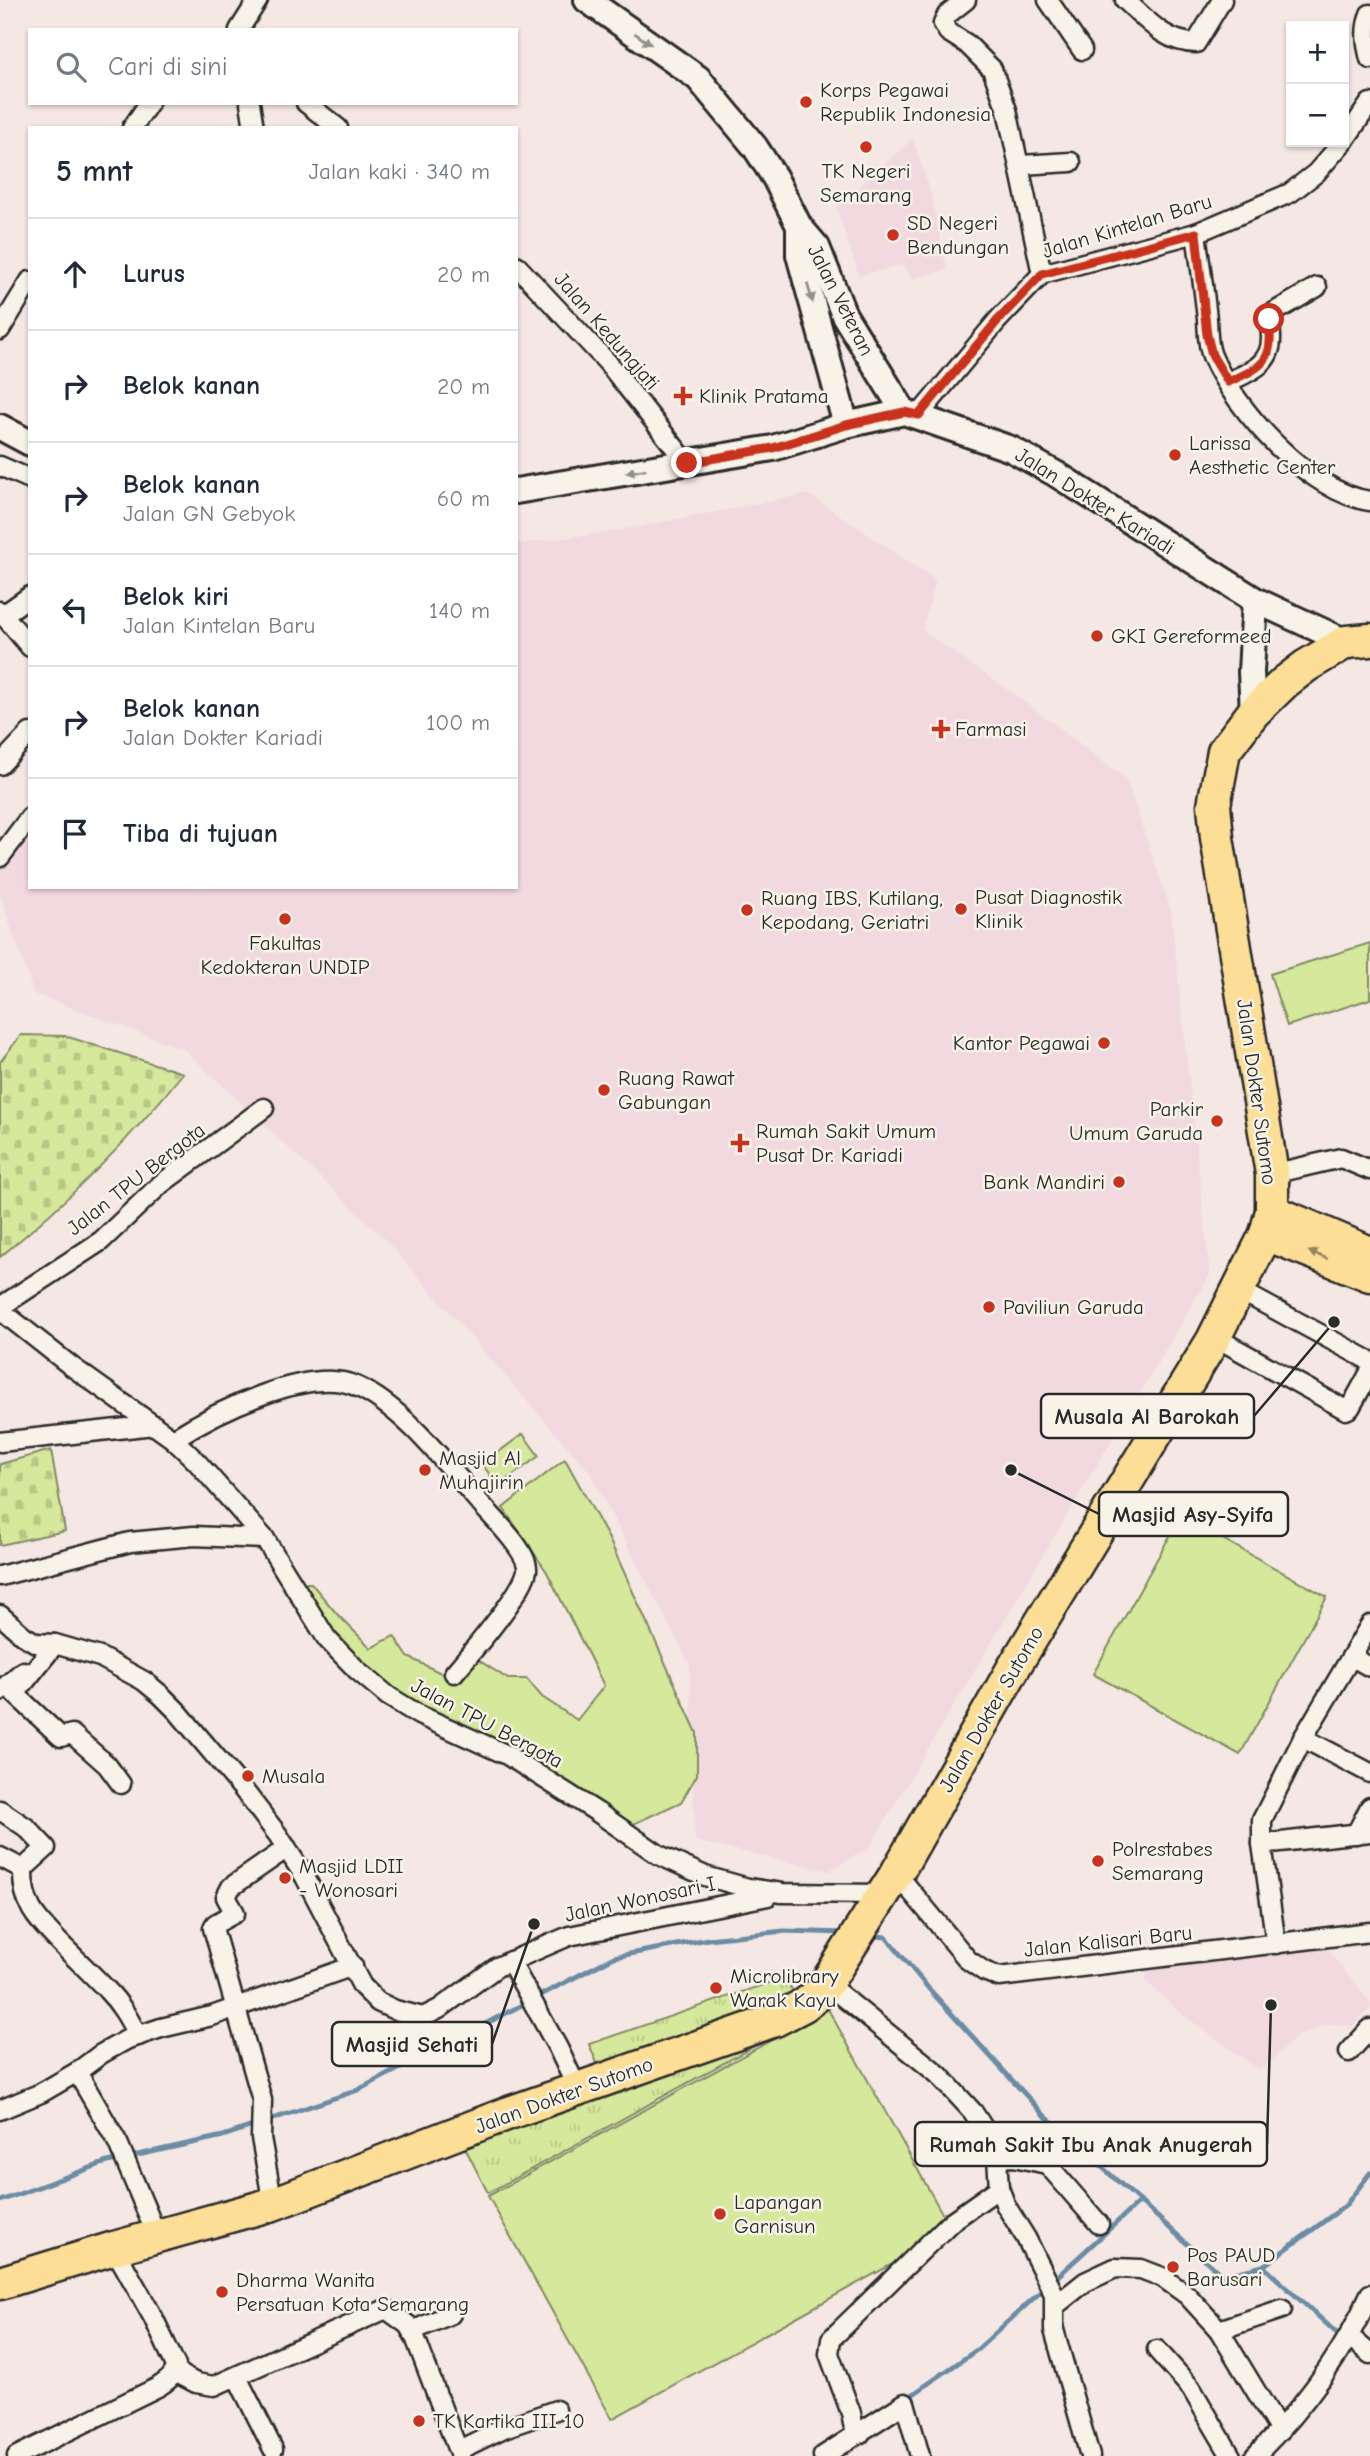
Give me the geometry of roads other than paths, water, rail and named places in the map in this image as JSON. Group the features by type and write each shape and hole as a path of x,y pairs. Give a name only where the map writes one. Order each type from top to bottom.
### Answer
{"highway":[{"name":"Jalan Dokter Sutomo","path":"0,2283 124,2267 157,2236 273,2204 509,2113 775,2020 811,2000 834,1973 1014,1667 1215,1336 1269,1222 1272,1174 1217,838 1214,805 1224,751 1253,713 1285,681 1358,641"},
{"path":"1269,1222 1370,1253"},
{"path":"1269,1222 1370,1275"}],"main road":[{"name":"Jalan Veteran","path":"587,0 698,78 755,147 775,178 799,226 817,247 845,315 911,414"},
{"name":"Jalan Veteran","path":"799,226 799,256 846,425"},
{"path":"518,491 773,448 846,425 911,414"},
{"name":"Jalan Dokter Kariadi","path":"911,414 1026,456 1255,600 1358,641"},
{"path":"0,427 28,442"},
{"path":"1253,713 1251,672 1255,600"}],"street":[{"path":"240,28 258,0"},
{"path":"966,0 944,19 943,24 992,69 1007,110 1042,274"},
{"path":"1048,0 1082,50"},
{"path":"1125,0 1165,36 1183,43 1196,43 1222,0"},
{"path":"1370,14 1366,24 1366,41 1370,59"},
{"name":"Jalan Kintelan Baru","path":"1349,133 1370,103"},
{"path":"133,126 148,105"},
{"path":"250,105 254,126"},
{"path":"309,105 335,126"},
{"name":"Jalan Kintelan Baru","path":"911,414 1042,274 1196,233 1290,193 1316,173 1338,147"},
{"path":"1020,165 1071,162"},
{"path":"1196,233 1207,335 1212,355 1228,382 1251,417 1306,471 1351,498 1370,501"},
{"name":"Jalan Kedungjati","path":"518,267 608,363 687,463"},
{"path":"0,330 28,284"},
{"path":"1228,382 1262,364 1271,340 1271,314 1317,287"},
{"path":"0,466 28,478"},
{"path":"28,597 2,613 28,645"},
{"path":"0,765 28,735"},
{"path":"0,857 28,820"},
{"name":"Jalan TPU Bergota","path":"264,1108 161,1184 101,1241 0,1309 173,1438 221,1487 265,1539 327,1639 357,1670 388,1696 419,1715 507,1755 659,1855 705,1876 748,1888 782,1893 882,1894"},
{"path":"1272,1174 1341,1158 1370,1170"},
{"path":"1238,1290 1370,1361"},
{"path":"1215,1336 1346,1410 1350,1408 1370,1372"},
{"path":"173,1438 265,1393 321,1380 355,1385 383,1402 411,1427 463,1484 520,1550 527,1567 524,1579 487,1634 453,1674"},
{"path":"0,1442 154,1425"},
{"path":"0,1576 130,1542 194,1536 265,1539"},
{"name":"Jalan Wonosari I","path":"0,1615 24,1636 51,1650 100,1657 144,1681 178,1712 242,1788 287,1849 362,1986 378,2001 395,2010 424,2017 498,1967 513,1965 569,1936 782,1893"},
{"path":"1276,1944 1262,1844 1262,1820 1303,1738 1370,1625"},
{"path":"0,1691 51,1650"},
{"path":"51,1650 15,1694 61,1737 72,1734 91,1749 121,1784"},
{"path":"1352,1657 1370,1667"},
{"path":"1303,1738 1370,1773"},
{"path":"1262,1844 1363,1833 1370,1807"},
{"path":"0,1810 27,1828 46,1847 23,1869 22,1886 29,1907 40,1924 124,2010 138,2036"},
{"path":"273,2204 261,2138 262,2100 213,1926 235,1913 226,1897 231,1887 287,1849"},
{"path":"0,1857 23,1869"},
{"name":"Jalan Kalisari Baru","path":"882,1894 968,1960 999,1977 1370,1932"},
{"path":"513,1965 578,2090"},
{"path":"0,2110 41,2092 77,2072 101,2054 138,2036 235,2009 353,1966"},
{"path":"834,1973 939,2075 973,2112 984,2129 997,2158 999,2188 1006,2206 1052,2292 1054,2330 1090,2456"},
{"path":"1349,2052 1370,2029"},
{"path":"77,2072 118,2143 157,2236"},
{"path":"997,2158 1014,2157 1047,2164 1098,2224"},
{"path":"857,2430 830,2357 831,2339 943,2229 968,2208 999,2188"},
{"path":"17,2456 158,2387 175,2372 176,2366 166,2343 124,2267"},
{"path":"1052,2292 1085,2282 1115,2268 1141,2269 1162,2277 1187,2295 1219,2330 1280,2431"},
{"path":"1255,2456 1308,2397 1345,2342 1370,2294"},
{"path":"175,2372 196,2383 214,2386 386,2309 400,2318 412,2331 459,2453 504,2428 556,2410"},
{"path":"1219,2330 1282,2309"},
{"path":"412,2331 451,2314"},
{"path":"1345,2342 1370,2354"},
{"path":"1157,2350 1191,2388 1231,2456"},
{"path":"237,2377 273,2449"},
{"path":"823,2456 857,2430 905,2403 920,2456"}],"waterway":[{"path":"129,2157 223,2136 358,2090 614,1957 708,1939 784,1931 845,1933"},
{"path":"868,1935 886,1937 929,1989 1043,2114 1223,2276 1263,2266 1342,2338"},
{"path":"0,2201 120,2159"},
{"path":"1263,2266 1345,2206 1370,2173"},
{"path":"905,2400 978,2349 1140,2201"}],"place":[{"name":"Korps Pegawai Republik Indonesia","path":"806,102"},
{"name":"TK Negeri Semarang","path":"866,147"},
{"name":"SD Negeri Bendungan","path":"893,235"},
{"name":"Klinik Pratama","path":"683,396"},
{"name":"Larissa Aesthetic Center","path":"1175,455"},
{"name":"GKI Gereformeed","path":"1097,636"},
{"name":"Farmasi","path":"941,729"},
{"name":"Pusat Diagnostik Klinik","path":"961,909"},
{"name":"Ruang IBS, Kutilang, Kepodang, Geriatri","path":"747,910"},
{"name":"Fakultas Kedokteran UNDIP","path":"285,919"},
{"name":"Kantor Pegawai","path":"1104,1043"},
{"name":"Ruang Rawat Gabungan","path":"604,1090"},
{"name":"Parkir Umum Garuda","path":"1217,1121"},
{"name":"Rumah Sakit Umum Pusat Dr. Kariadi","path":"740,1143"},
{"name":"Bank Mandiri","path":"1119,1182"},
{"name":"Paviliun Garuda","path":"989,1307"},
{"name":"Musala Al Barokah","path":"1334,1322"},
{"name":"Masjid Al Muhajirin","path":"425,1470"},
{"name":"Masjid Asy-Syifa","path":"1011,1470"},
{"name":"Musala","path":"248,1776"},
{"name":"Polrestabes Semarang","path":"1098,1861"},
{"name":"Masjid LDII - Wonosari","path":"285,1878"},
{"name":"Masjid Sehati","path":"534,1924"},
{"name":"Microlibrary Warak Kayu","path":"716,1988"},
{"name":"Rumah Sakit Ibu Anak Anugerah","path":"1271,2005"},
{"name":"Lapangan Garnisun","path":"720,2214"},
{"name":"Pos PAUD Barusari","path":"1173,2267"},
{"name":"Dharma Wanita Persatuan Kota Semarang","path":"222,2292"},
{"name":"TK Kartika III 10","path":"419,2421"}]}
